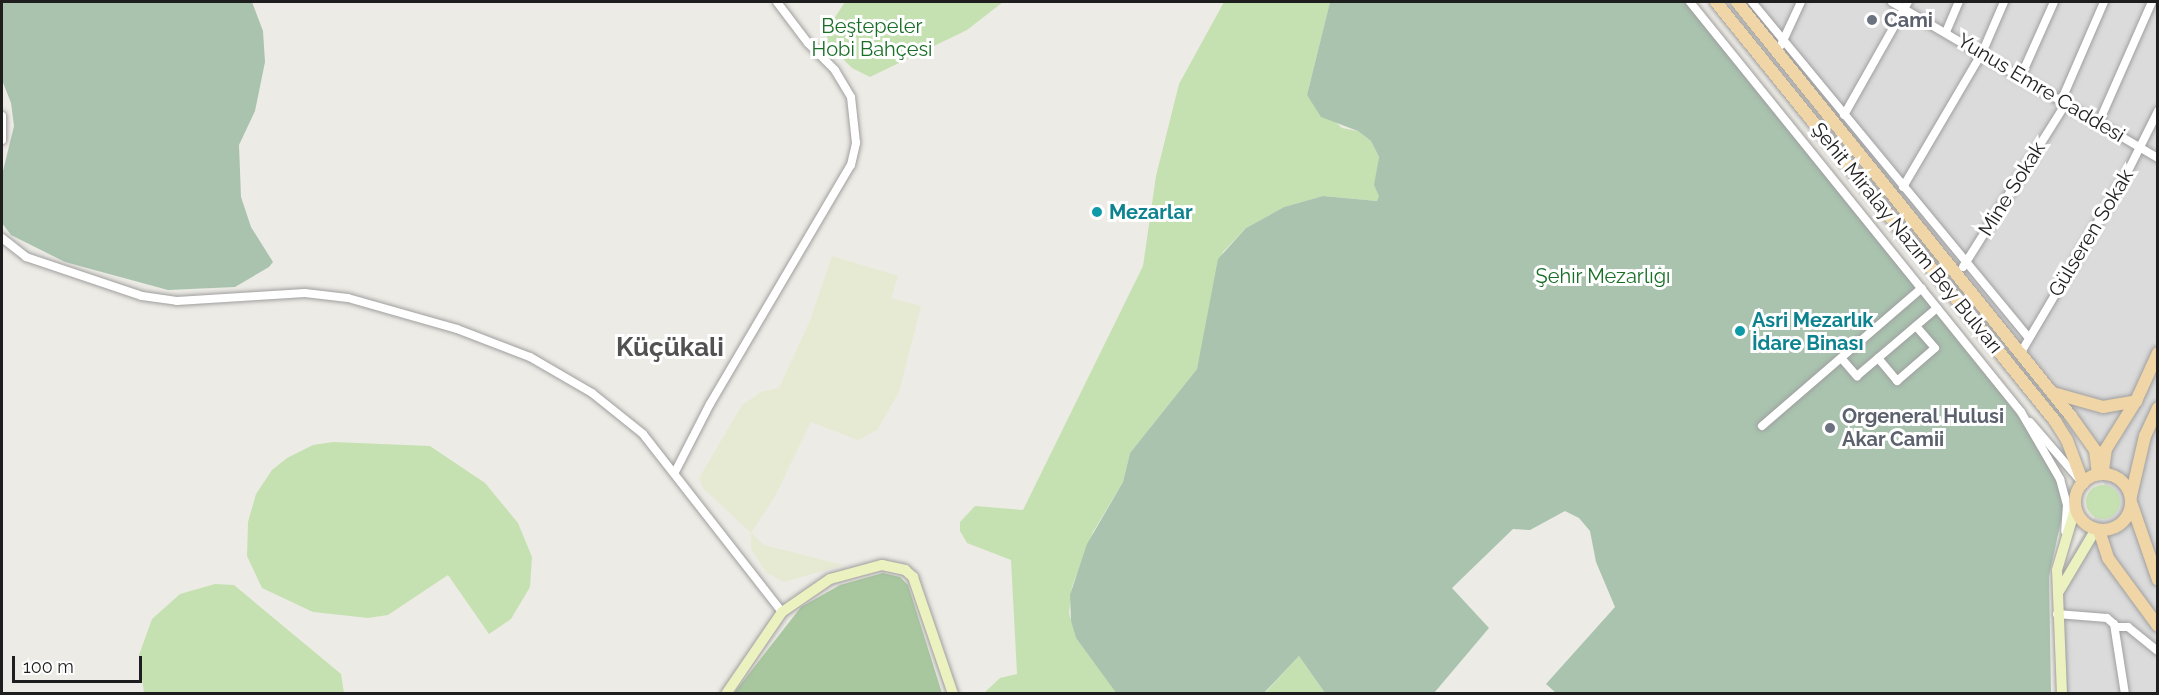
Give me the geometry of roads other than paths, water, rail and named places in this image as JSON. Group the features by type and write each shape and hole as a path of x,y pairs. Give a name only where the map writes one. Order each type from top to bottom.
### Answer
{"main road":[{"name":"Şehit Miralay Nazım Bey Bulvarı","path":"1716,2 2055,421 2067,440 2082,483"},
{"name":"Şehit Miralay Nazım Bey Bulvarı","path":"1737,2 1780,47 2052,393 2095,450 2100,474"},
{"path":"2100,474 2106,449 2136,401 2157,352"},
{"path":"2052,393 2103,407 2136,401"},
{"path":"2097,529 2120,525 2131,500 2145,436 2157,408"},
{"path":"2157,580 2131,500 2122,481 2100,474 2082,483 2076,506 2082,520 2097,529 2108,558 2157,626"}],"street":[{"path":"675,472 710,404 840,184 856,143 851,97 835,70 808,43 777,2"},
{"path":"1689,2 2021,412 2082,483"},
{"path":"1752,2 1780,47 1844,115 1965,264 2029,338"},
{"path":"1780,47 1801,2"},
{"name":"Yunus Emre Caddesi","path":"1892,2 1907,5 1946,32 2064,100 2157,158"},
{"path":"1946,32 1959,2"},
{"path":"1903,187 1982,53 2004,2"},
{"path":"2021,76 2054,2"},
{"name":"Mine Sokak","path":"1958,276 2064,100 2104,2"},
{"path":"2098,122 2152,2"},
{"path":"1844,115 1907,5"},
{"name":"Gülseren Sokak","path":"2020,354 2141,148 2157,111"},
{"path":"2,116 2,140"},
{"path":"2,238 26,257 142,296 186,300 305,293 348,298 457,329 530,357 592,393 643,434 675,472 782,612"},
{"path":"1762,426 1922,288"},
{"path":"1842,359 1857,376 1938,308"},
{"path":"1878,358 1897,381 1935,348 1916,326"},
{"path":"2021,412 2063,487 2066,538"},
{"path":"2062,693 2056,596 2057,570 2076,506"},
{"path":"2056,596 2097,529"},
{"path":"2146,551 2157,543"},
{"path":"726,693 782,612 806,593 855,570 882,565 905,570 922,595 941,667 953,693"},
{"path":"2057,614 2107,618 2116,627 2125,693"},
{"path":"2116,627 2128,627 2157,651"}],"place":[{"name":"Cami","path":"1872,20"},
{"name":"Mezarlar","path":"1097,212"},
{"name":"Asri Mezarlık İdare Binası","path":"1740,331"},
{"name":"Orgeneral Hulusi Akar Camii","path":"1830,428"}],"district":[{"name":"Küçükali","path":"670,348"}],"park label":[{"name":"Beştepeler Hobi Bahçesi","path":"872,38"},
{"name":"Şehir Mezarlığı","path":"1603,276"}]}
